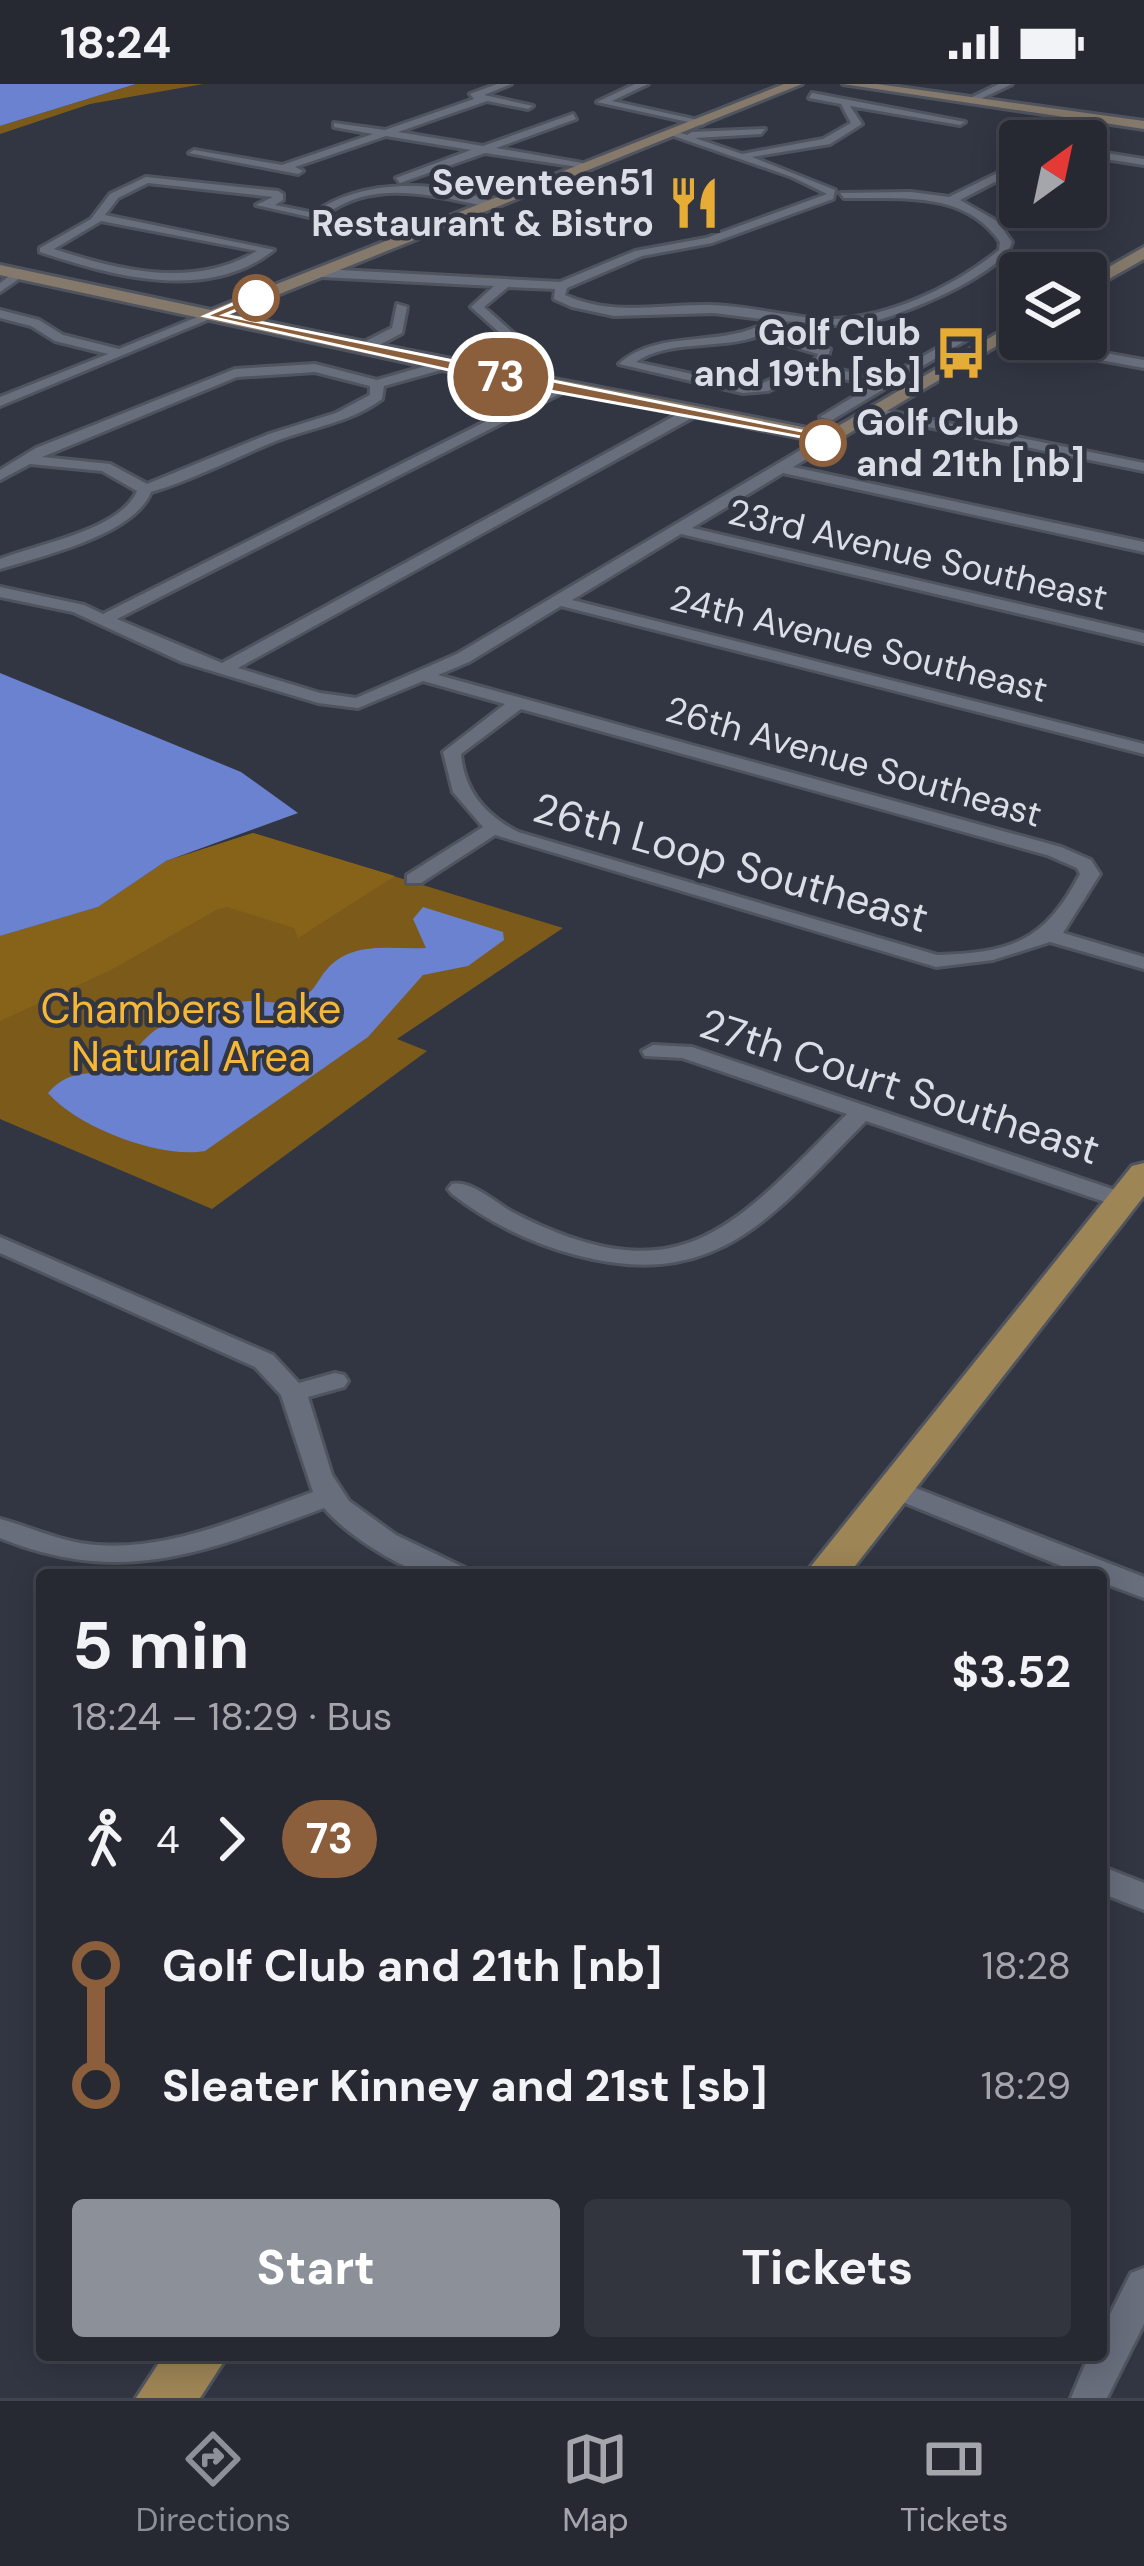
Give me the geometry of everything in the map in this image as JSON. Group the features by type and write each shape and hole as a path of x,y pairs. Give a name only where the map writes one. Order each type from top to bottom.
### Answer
{"main road":[{"path":"830,1569 1133,1186"},
{"path":"165,2398 195,2361"}],"street":[{"path":"506,84 473,96 528,106"},
{"path":"644,84 602,102 702,122"},
{"path":"0,402 796,84"},
{"path":"849,84 1103,120"},
{"path":"969,101 1007,84"},
{"path":"812,96 960,122"},
{"path":"283,168 484,99"},
{"path":"738,156 838,136 857,124 844,105"},
{"path":"400,180 573,117"},
{"path":"1107,120 1141,123"},
{"path":"338,125 588,167"},
{"path":"677,135 761,131"},
{"path":"677,135 814,181 835,195"},
{"path":"194,153 304,172"},
{"path":"1107,156 1144,162"},
{"path":"952,200 999,176"},
{"path":"98,217 268,250 212,276 192,280 44,250 98,217 114,196 158,179 228,188 224,200 413,237"},
{"path":"317,216 333,201 376,188 494,205"},
{"path":"322,273 562,286 639,253 708,241 835,195 952,200 1000,230 1006,242 995,260 868,321 713,309 606,312 558,296 562,286"},
{"path":"1107,274 1144,252"},
{"path":"0,270 453,367 831,438"},
{"path":"0,288 20,274"},
{"path":"103,293 152,274"},
{"path":"0,476 235,373 334,370 377,384 453,367 517,343 477,307 505,283"},
{"path":"363,348 398,330 401,307"},
{"path":"0,314 34,323 59,338 121,353"},
{"path":"763,335 782,317"},
{"path":"763,335 823,348 821,361 763,388 625,364 652,349 722,345 763,335"},
{"path":"827,417 967,336"},
{"path":"0,592 53,600 164,649 345,704 423,676 559,601 999,338"},
{"path":"1107,357 1144,364"},
{"path":"809,368 885,383"},
{"path":"29,460 104,467 145,489 186,480 258,443 361,409 377,395 377,384"},
{"path":"201,386 231,394"},
{"path":"105,620 564,386"},
{"path":"224,669 694,411"},
{"path":"874,412 1144,467"},
{"path":"780,468 1144,547"},
{"path":"0,564 115,524 139,505 145,489"},
{"name":"23rd Avenue Southeast","path":"679,529 1144,638"},
{"name":"24th Avenue Southeast","path":"559,601 1144,749"},
{"name":"26th Avenue Southeast","path":"423,676 1071,857 1090,868 1090,874 1070,911 1048,935"},
{"name":"26th Loop Southeast","path":"519,702 452,752 452,768 464,794 479,820 494,828 925,959 954,962 1048,935"},
{"path":"414,879 494,828"},
{"path":"1048,935 1144,963"},
{"name":"27th Court Southeast","path":"652,1052 684,1052 862,1112 1133,1186"},
{"path":"460,1189 500,1219 602,1258 656,1262 699,1253 732,1237 862,1112"},
{"path":"0,1244 245,1349 296,1392 329,1496 359,1524 444,1569"},
{"path":"296,1392 335,1381"},
{"path":"895,1489 1096,1569"},
{"path":"0,1528 67,1553 129,1566 329,1496"},
{"path":"1107,1573 1144,1588"},
{"path":"1107,1882 1144,1897"},
{"path":"1107,2359 1144,2285"},
{"path":"1089,2395 1106,2361"}],"green space":[{"path":"136,84 203,84 90,104 0,134 0,126"},
{"name":"Chambers Lake Natural Area","path":"253,833 563,928 397,1039 427,1051 212,1209 0,1119 0,936 98,907 166,861"}],"shaded area":[{"path":"253,833 395,876 298,938 294,928 227,907 216,910 111,970 0,1021 0,936 98,907 166,861"}],"water":[{"path":"0,84 136,84 0,126"},
{"path":"0,673 241,772 298,813 166,861 98,907 0,936"},
{"path":"423,907 503,932 504,940 468,966 423,975 368,1037 205,1151 166,1150 121,1138 79,1118 48,1093 78,1075 136,1069 143,1063 139,1046 149,1035 189,1013 236,1002 290,1002 307,994 328,968 350,953 426,948 413,919"}],"bus line":[{"name":"73","path":"256,298 211,316 517,381 576,387 831,438 823,443"}],"place":[{"name":"Seventeen51 Restaurant & Bistro","path":"694,203"},
{"name":"Golf Club and 19th [sb]","path":"961,353"},
{"name":"Golf Club and 21th [nb]","path":"823,443"}]}
